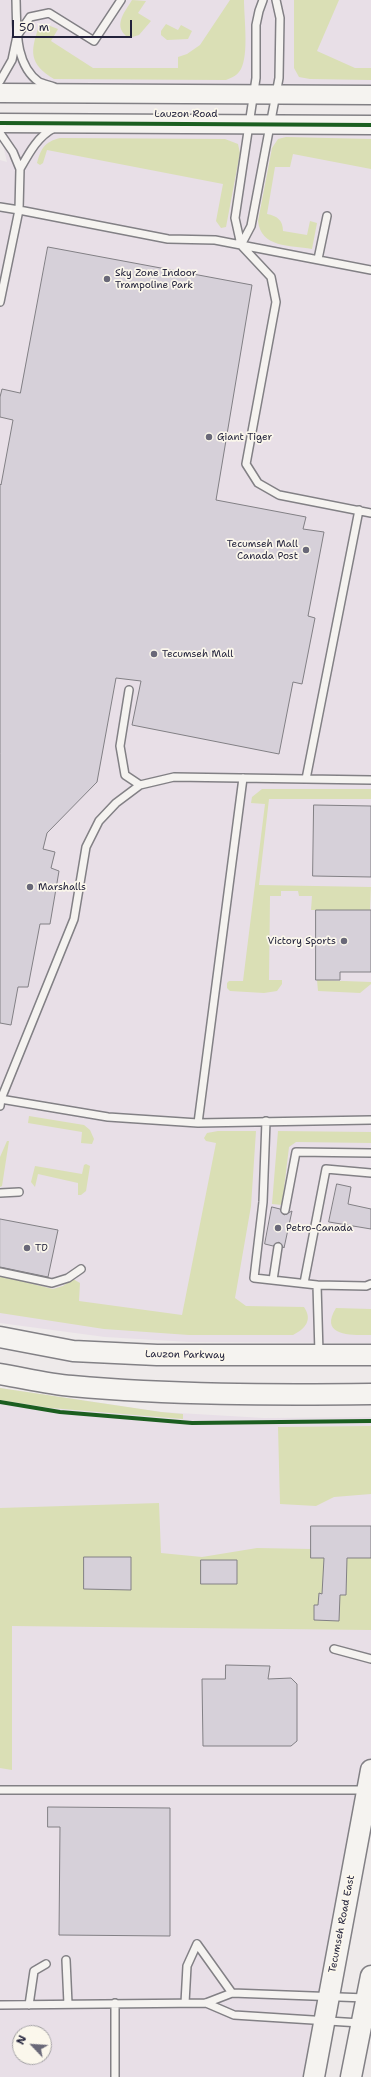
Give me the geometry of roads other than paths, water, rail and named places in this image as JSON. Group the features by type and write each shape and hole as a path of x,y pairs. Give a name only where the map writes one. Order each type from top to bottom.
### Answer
{"main road":[{"name":"Lauzon Parkway","path":"0,1337 73,1351 157,1356 371,1355"},
{"path":"0,1374 70,1386 145,1391 281,1395 371,1394"},
{"name":"Tecumseh Road East","path":"314,2077 371,1770"},
{"path":"351,2077 366,2023 371,1976"}],"street":[{"path":"0,93 276,93 371,95"},
{"name":"Lauzon Road","path":"0,123 371,124"}],"lane":[{"path":"16,0 18,36 22,63 39,82 69,93"},
{"path":"0,81 12,60 18,36 30,17 48,13 94,41 121,0"},
{"path":"263,0 256,25 256,78 235,218 241,244 271,277 276,302 246,464 258,483 279,495 371,513"},
{"path":"241,244 251,226 279,78 280,18 276,0"},
{"path":"20,169 30,151 46,132 67,122"},
{"path":"0,133 13,152 20,169 19,210 0,302"},
{"path":"0,207 168,239 215,240 241,244 371,270"},
{"path":"318,259 327,216"},
{"path":"306,779 359,510"},
{"path":"128,690 120,746 124,775 140,785"},
{"path":"371,780 174,777 140,785 116,803 99,821 86,847 74,919 0,1101 108,1117 198,1122 371,1120"},
{"path":"198,1122 243,778"},
{"path":"266,1122 263,1202 254,1278 317,1285 366,1286 371,1284"},
{"path":"285,1210 296,1152 371,1153"},
{"path":"304,1283 326,1170 371,1173"},
{"path":"0,1193 19,1192"},
{"path":"272,1280 278,1247"},
{"path":"0,1272 52,1283 68,1278 81,1269"},
{"path":"317,1285 319,1355"},
{"path":"334,1650 371,1659"},
{"path":"0,1790 367,1790"},
{"path":"185,2003 187,1966 197,1944 232,1993"},
{"path":"66,1960 68,2004"},
{"path":"29,2005 34,1971 46,1964"},
{"path":"0,2005 206,2003 232,1993 369,1998"},
{"path":"115,2003 115,2077"},
{"path":"206,2003 234,2015 366,2023"}],"place":[{"name":"Sky Zone Indoor Trampoline Park","path":"107,279"},
{"name":"Giant Tiger","path":"209,437"},
{"name":"Tecumseh Mall Canada Post","path":"306,550"},
{"name":"Tecumseh Mall","path":"154,654"},
{"name":"Marshalls","path":"30,887"},
{"name":"Victory Sports","path":"344,941"},
{"name":"Petro-Canada","path":"278,1228"},
{"name":"TD","path":"27,1248"}]}
